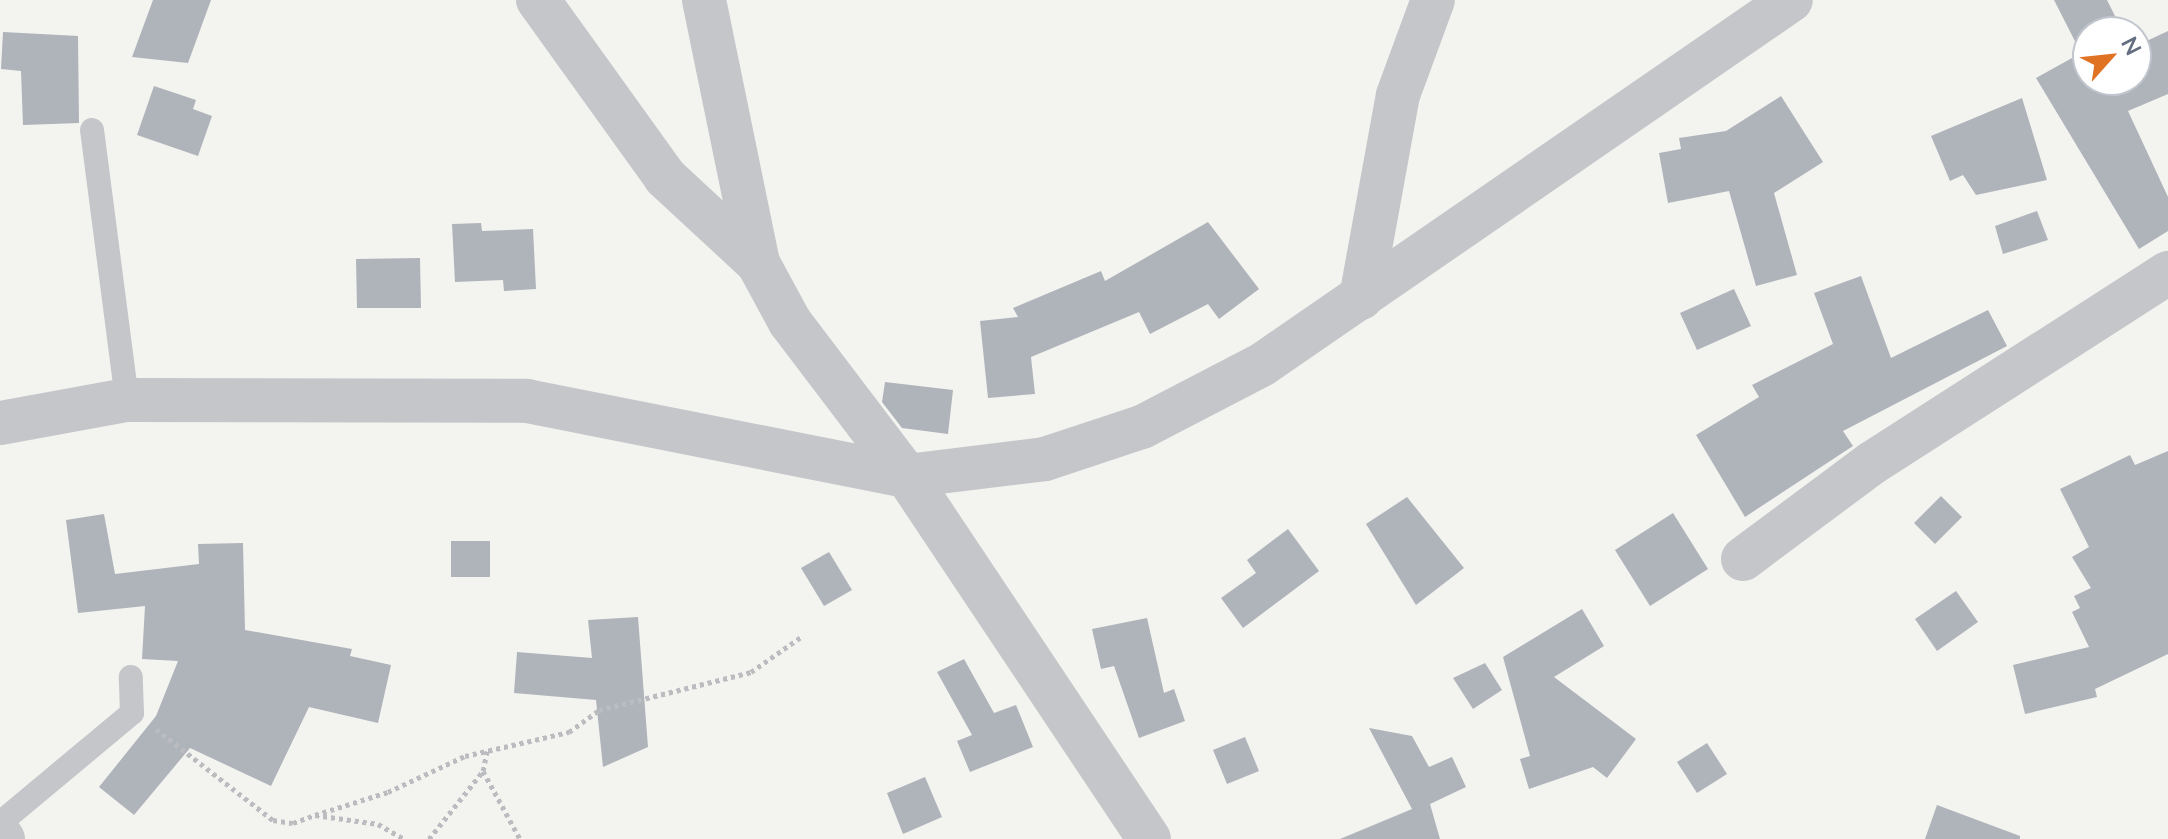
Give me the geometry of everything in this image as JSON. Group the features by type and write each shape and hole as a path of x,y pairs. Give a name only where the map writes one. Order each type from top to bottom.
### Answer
{"street":[{"path":"538,0 665,177 758,263"},
{"path":"704,0 758,263 790,322 907,476 1149,839"},
{"path":"1361,298 1398,95 1433,0"},
{"path":"0,423 127,400 527,401 907,476 1095,447 1226,385 1361,298 1791,0"},
{"path":"1743,559 1872,463 2168,273"}],"lane":[{"path":"92,130 127,400"},
{"path":"0,823 132,713 131,677"}],"path":[{"path":"132,713 247,793 273,820 293,823 487,751 569,732 599,710 751,672 801,637"},
{"path":"429,839 483,771 487,751"},
{"path":"483,771 520,839"},
{"path":"315,815 378,824 404,839"}],"building":[{"path":"153,0 211,0 188,63 132,57"},
{"path":"2054,0 2107,0 2115,16 2072,16 2072,35"},
{"path":"2168,31 2168,94 2128,111 2168,197 2168,231 2139,249 2036,78 2072,58 2072,96 2152,96 2152,38"},
{"path":"3,32 78,36 79,123 23,125 21,71 1,69"},
{"path":"154,86 196,100 193,109 212,116 198,156 137,135"},
{"path":"1781,96 1823,162 1774,193 1797,275 1756,286 1729,191 1668,203 1659,153 1681,149 1679,138 1726,131"},
{"path":"2022,98 2047,180 1976,195 1963,175 1950,181 1931,136"},
{"path":"2037,211 2048,240 2003,254 1995,226"},
{"path":"1208,222 1259,289 1219,319 1208,304 1150,334 1139,312 1031,357 1035,394 988,398 980,321 1018,317 1013,308 1101,271 1105,281"},
{"path":"481,223 482,231 533,229 536,289 504,291 503,280 455,282 452,224"},
{"path":"420,258 421,308 357,308 356,259"},
{"path":"1861,276 1891,358 1988,310 2007,346 1843,431 1853,446 1745,517 1696,435 1759,397 1752,385 1833,344 1814,293"},
{"path":"1734,289 1751,326 1697,350 1680,313"},
{"path":"885,382 953,390 948,434 902,428 882,402"},
{"path":"2168,451 2168,654 2095,689 2097,697 2025,714 2013,665 2089,647 2072,612 2080,608 2074,596 2091,588 2072,557 2089,547 2060,489 2130,455 2135,465"},
{"path":"1941,496 1962,517 1935,544 1914,523"},
{"path":"1407,497 1464,568 1416,605 1366,524"},
{"path":"1673,513 1708,569 1650,606 1615,550"},
{"path":"104,514 115,574 199,564 198,544 243,543 245,630 352,649 350,656 391,665 378,723 309,707 271,786 190,748 134,815 99,787 156,716 178,661 142,659 145,606 78,613 66,520"},
{"path":"1288,529 1319,571 1243,628 1221,598 1256,573 1247,560"},
{"path":"451,541 490,541 490,577 451,577"},
{"path":"829,552 852,590 824,606 801,568"},
{"path":"1956,591 1978,622 1937,651 1915,619"},
{"path":"1582,609 1604,646 1554,677 1636,739 1607,778 1593,767 1529,789 1520,759 1530,756 1503,657"},
{"path":"638,617 648,747 603,767 596,700 514,693 517,652 592,658 588,620"},
{"path":"1147,618 1164,693 1174,689 1185,721 1139,738 1114,666 1101,669 1092,629"},
{"path":"964,659 994,713 1016,705 1033,747 970,772 957,741 972,735 937,672"},
{"path":"1485,663 1502,690 1473,709 1453,678"},
{"path":"1369,728 1412,736 1429,767 1452,757 1466,787 1430,804 1440,839 1340,839 1412,809"},
{"path":"1245,737 1259,771 1227,784 1213,750"},
{"path":"1707,743 1727,774 1697,793 1677,762"},
{"path":"925,777 942,817 903,834 887,793"},
{"path":"1937,805 2020,836 2020,839 1925,839"}]}
